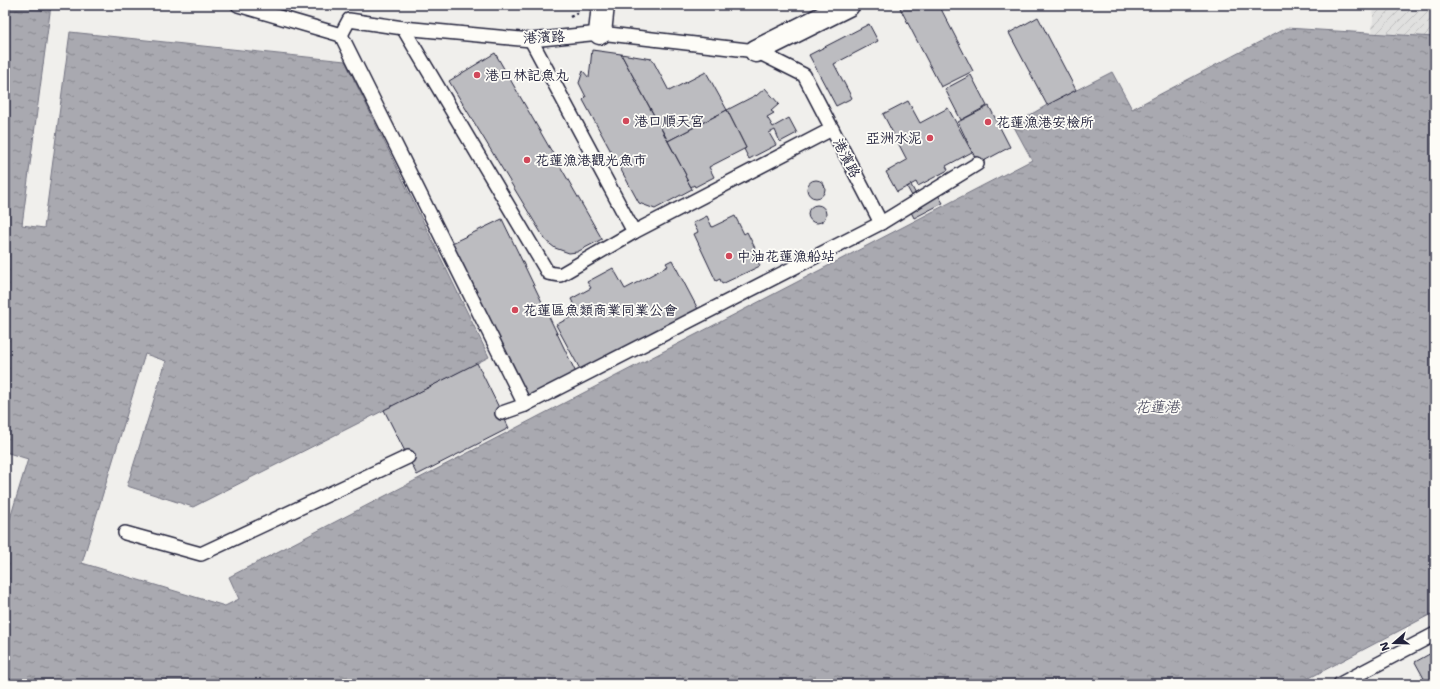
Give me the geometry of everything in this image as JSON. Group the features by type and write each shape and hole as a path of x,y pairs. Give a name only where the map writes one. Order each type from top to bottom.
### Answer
{"street":[{"path":"600,33 603,5"},
{"path":"756,51 848,5"}],"lane":[{"path":"238,5 341,35 525,406"},
{"name":"港濱路","path":"341,35 349,20 403,28 531,40 600,33 756,51 804,75 881,223"},
{"path":"403,28 548,273 560,275 634,232 832,129"},
{"path":"531,40 634,232"},
{"path":"502,413 525,406 881,223 977,164"},
{"path":"125,532 201,554 408,457"},
{"path":"1340,684 1435,634"}],"shaded area":[{"path":"1374,5 1435,5 1435,37 1372,33"}],"water":[{"name":"花蓮港","path":"5,5 51,5 22,225 44,228 70,32 345,61 489,357 193,507 127,486 166,361 145,354 82,563 225,606 239,599 229,577 1032,160 1013,125 1047,105 1112,72 1132,109 1286,28 1435,37 1435,612 1298,684 5,684 5,524 8,525 28,459 5,452"}],"building":[{"path":"907,5 939,5 973,71 941,87 900,8"},
{"path":"1038,17 1076,90 1047,105 1009,33"},
{"path":"869,24 878,41 834,64 852,98 836,106 809,55"},
{"name":"港口順天宮","path":"592,50 621,54 686,175 685,176 692,189 655,209 639,203 583,100 586,97 579,83 583,71 589,78"},
{"name":"花蓮漁港觀光魚市","path":"495,53 602,239 577,252 569,253 555,248 546,241 449,81"},
{"path":"621,54 652,59 669,91 706,72 727,110 668,141"},
{"path":"971,75 987,106 961,120 945,89"},
{"path":"765,88 779,104 771,111 774,113 767,117 773,127 789,118 797,133 780,142 775,130 769,133 776,145 749,159 744,149 746,148 727,110 756,96"},
{"name":"亞洲水泥","path":"908,101 920,123 948,108 972,152 946,166 948,170 918,186 916,182 897,192 886,172 907,160 883,114"},
{"path":"989,106 1010,147 978,164 958,122"},
{"path":"727,110 746,148 709,167 714,177 695,187 694,185 691,187 668,141"},
{"path":"816,180 822,183 825,189 822,195 816,198 810,195 807,189 810,183"},
{"path":"911,185 920,202 916,203 907,187"},
{"path":"938,195 943,203 914,218 909,208"},
{"path":"817,205 823,208 826,214 823,220 817,223 811,220 808,214 811,208"},
{"name":"中油花蓮漁船站","path":"707,216 712,227 735,216 744,234 747,232 755,248 752,250 760,266 722,284 720,279 716,281 694,234 698,232 693,223"},
{"name":"花蓮區魚類商業同業公會","path":"502,219 578,377 528,400 452,243"},
{"path":"672,260 699,311 581,371 556,325 578,313 571,299 591,288 587,282 613,268 625,289 668,266 666,263"},
{"path":"477,363 509,428 417,475 384,410"},
{"path":"1435,651 1435,684 1427,684 1415,662"}],"place":[{"name":"港口林記魚丸","path":"477,75"},
{"name":"港口順天宮","path":"626,121"},
{"name":"花蓮漁港安檢所","path":"988,122"},
{"name":"亞洲水泥","path":"930,138"},
{"name":"花蓮漁港觀光魚市","path":"527,160"},
{"name":"中油花蓮漁船站","path":"729,256"},
{"name":"花蓮區魚類商業同業公會","path":"515,310"}]}
